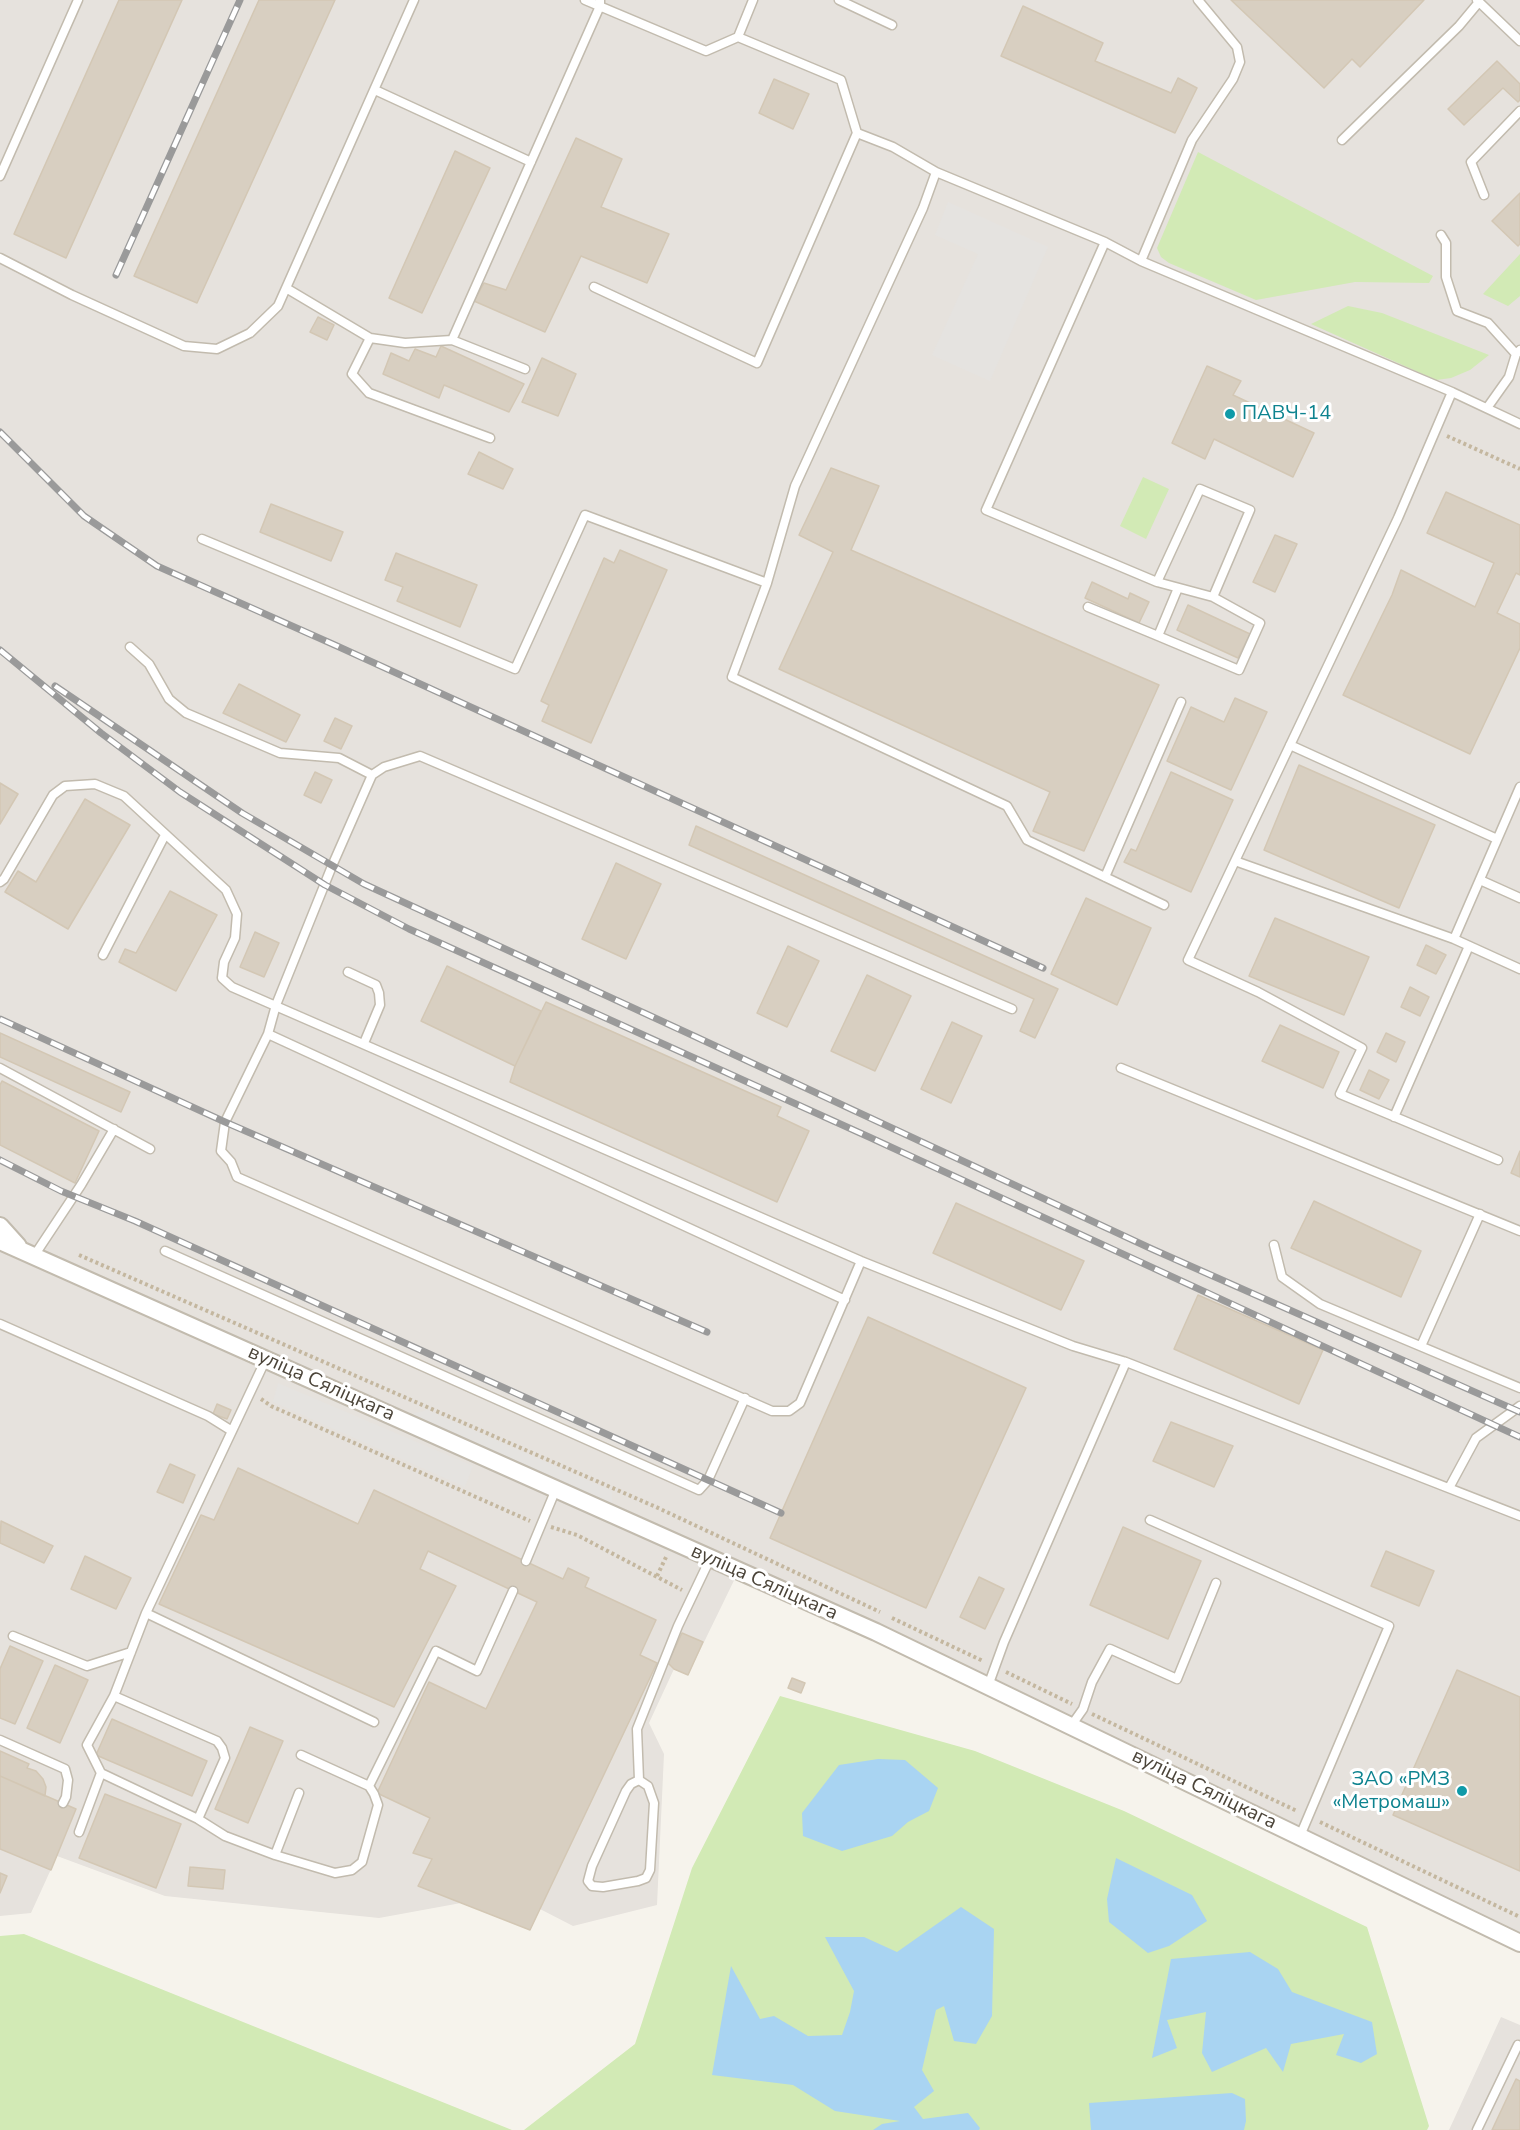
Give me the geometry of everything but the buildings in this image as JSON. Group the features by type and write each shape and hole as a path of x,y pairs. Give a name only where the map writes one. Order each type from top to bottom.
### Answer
{"street":[{"path":"0,1226 29,1253"},
{"name":"вуліца Сяліцкага","path":"0,1241 876,1632 1520,1942"}],"lane":[{"path":"0,176 78,0"},
{"path":"0,258 72,295 184,346 217,349 250,333 278,306 414,0"},
{"path":"585,0 600,3 706,51 738,37 753,0"},
{"path":"839,0 892,24"},
{"path":"1141,261 1192,140 1233,79 1240,62 1237,47 1198,0"},
{"path":"1342,140 1459,26 1478,1 1520,41"},
{"path":"452,340 600,3"},
{"path":"594,287 758,363 857,133 841,80 738,37"},
{"path":"375,90 531,162"},
{"path":"1484,195 1471,162 1520,111"},
{"path":"857,133 893,147 936,172 1105,242 1141,261 1452,392 1520,424"},
{"path":"936,172 923,208 795,486 767,583 732,677 1007,806 1028,840 1164,905"},
{"path":"1441,235 1446,243 1446,277 1457,311 1488,323 1518,352 1509,377 1487,408"},
{"path":"1088,607 1239,670 1260,622 1213,597 1157,582 986,510 1105,242"},
{"path":"286,288 370,338 405,343 452,340 525,369"},
{"path":"370,338 352,374 369,393 490,438"},
{"path":"1452,392 1398,518 1188,960 1258,992 1362,1048 1340,1094 1498,1160"},
{"path":"1157,582 1200,489 1250,510 1213,597"},
{"path":"202,539 515,669 585,515 767,583"},
{"path":"1158,636 1178,588"},
{"path":"130,647 149,664 169,699 186,713 280,753 339,758 372,775"},
{"path":"1105,877 1181,702"},
{"path":"1290,745 1497,839"},
{"path":"861,1261 800,1403 789,1411 772,1411 237,1177 231,1162 221,1151 225,1122 268,1034 276,1005 332,866 372,775 384,767 420,756 1012,1010"},
{"path":"0,882 4,879 53,795 65,786 95,784 124,796 226,890 237,914 235,938 224,962 222,978 232,987 861,1261 1073,1346 1126,1362 1520,1516"},
{"path":"1454,939 1520,787"},
{"path":"103,956 165,835"},
{"path":"1235,861 1454,939 1520,969"},
{"path":"1480,880 1520,898"},
{"path":"1394,1117 1469,946"},
{"path":"348,972 376,985 379,993 380,1005 364,1043"},
{"path":"268,1034 845,1300"},
{"path":"0,1068 150,1149"},
{"path":"1121,1068 1520,1231"},
{"path":"29,1253 81,1185 114,1129"},
{"path":"1420,1346 1480,1214"},
{"path":"1274,1245 1282,1277 1320,1304 1520,1388"},
{"path":"165,1251 699,1491 708,1480 745,1398"},
{"path":"0,1324 208,1416 232,1431"},
{"path":"266,1359 146,1612 114,1696 87,1745 101,1773 198,1819 225,1836 275,1855 335,1873 352,1870 362,1862 378,1805 369,1786 301,1755"},
{"path":"988,1686 1004,1642 1126,1362"},
{"path":"1449,1488 1476,1438 1520,1407"},
{"path":"526,1561 556,1489"},
{"path":"1150,1520 1389,1626 1300,1836"},
{"path":"639,1780 637,1729 678,1626 710,1559"},
{"path":"1071,1726 1083,1709 1092,1682 1110,1649 1178,1679 1216,1583"},
{"path":"369,1786 436,1651 477,1671 513,1591"},
{"path":"146,1612 374,1722"},
{"path":"13,1636 87,1666 131,1652"},
{"path":"114,1696 217,1741 222,1748 225,1758 198,1819"},
{"path":"0,1740 65,1769 68,1780 63,1803"},
{"path":"79,1832 101,1773"},
{"path":"639,1780 648,1786 654,1803 650,1870 646,1878 638,1881 603,1887 592,1886 588,1881 592,1866 626,1791 631,1784 639,1780"},
{"path":"275,1855 299,1793"},
{"path":"1477,2130 1518,2045 1520,2046"}],"path":[{"path":"1435,431 1520,469"},
{"path":"251,1392 271,1406 541,1524 578,1535 692,1595"}],"shaded area":[{"path":"0,0 1520,0 1520,1935 743,1562 688,1675 674,1669 649,1723 664,1754 657,1905 573,1926 540,1909 530,1930 461,1903 379,1918 165,1896 57,1856 31,1913 0,1916"},
{"path":"948,202 1048,247 990,381 932,355 978,254 935,235"},
{"path":"278,1383 473,1466 465,1487 273,1402"},
{"path":"427,1410 612,1491 612,1505 404,1416"},
{"path":"1501,2017 1520,2025 1520,2130 1449,2130"}],"green space":[{"path":"1198,152 1433,276 1429,283 1355,282 1256,300 1169,263 1161,257 1157,248"},
{"path":"1520,254 1520,296 1508,306 1483,294"},
{"path":"1348,306 1382,313 1489,355 1470,370 1451,378 1436,380 1311,324"},
{"path":"1143,477 1169,489 1146,539 1120,526"},
{"path":"780,1696 975,1751 1124,1811 1367,1927 1429,2126 1427,2130 524,2130 635,2044 692,1868"},
{"path":"24,1934 512,2130 0,2130 0,1936"}],"water":[{"path":"878,1759 905,1760 938,1788 929,1811 908,1822 892,1836 842,1851 803,1836 802,1813 839,1765"},
{"path":"1116,1858 1192,1895 1207,1921 1169,1946 1148,1953 1109,1922 1107,1899"},
{"path":"961,1907 994,1929 992,2016 976,2044 954,2041 944,2006 936,2010 922,2070 934,2091 914,2107 923,2119 968,2113 980,2128 979,2130 873,2130 882,2124 900,2121 835,2111 793,2085 712,2075 731,1966 760,2019 774,2016 808,2036 842,2035 854,1991 825,1937 864,1937 897,1952"},
{"path":"1250,1952 1278,1969 1292,1992 1372,2022 1377,2054 1361,2063 1336,2055 1344,2034 1291,2044 1283,2072 1266,2048 1212,2072 1202,2053 1206,2012 1167,2020 1177,2048 1152,2058 1171,1959"},
{"path":"1232,2093 1245,2099 1244,2130 1091,2130 1089,2103"}],"railway":[{"path":"116,275 240,0"},
{"path":"0,432 84,516 157,566 1043,968"},
{"path":"0,650 101,733 180,792 325,885 409,929 869,1137 1520,1437"},
{"path":"55,686 242,813 364,884 1152,1249 1520,1412"},
{"path":"0,1019 225,1122 707,1332"},
{"path":"0,1160 61,1191 135,1221 781,1513"}],"place":[{"name":"ПАВЧ-14","path":"1230,414"},
{"name":"ЗАО «РМЗ «Метромаш»","path":"1462,1791"}]}
